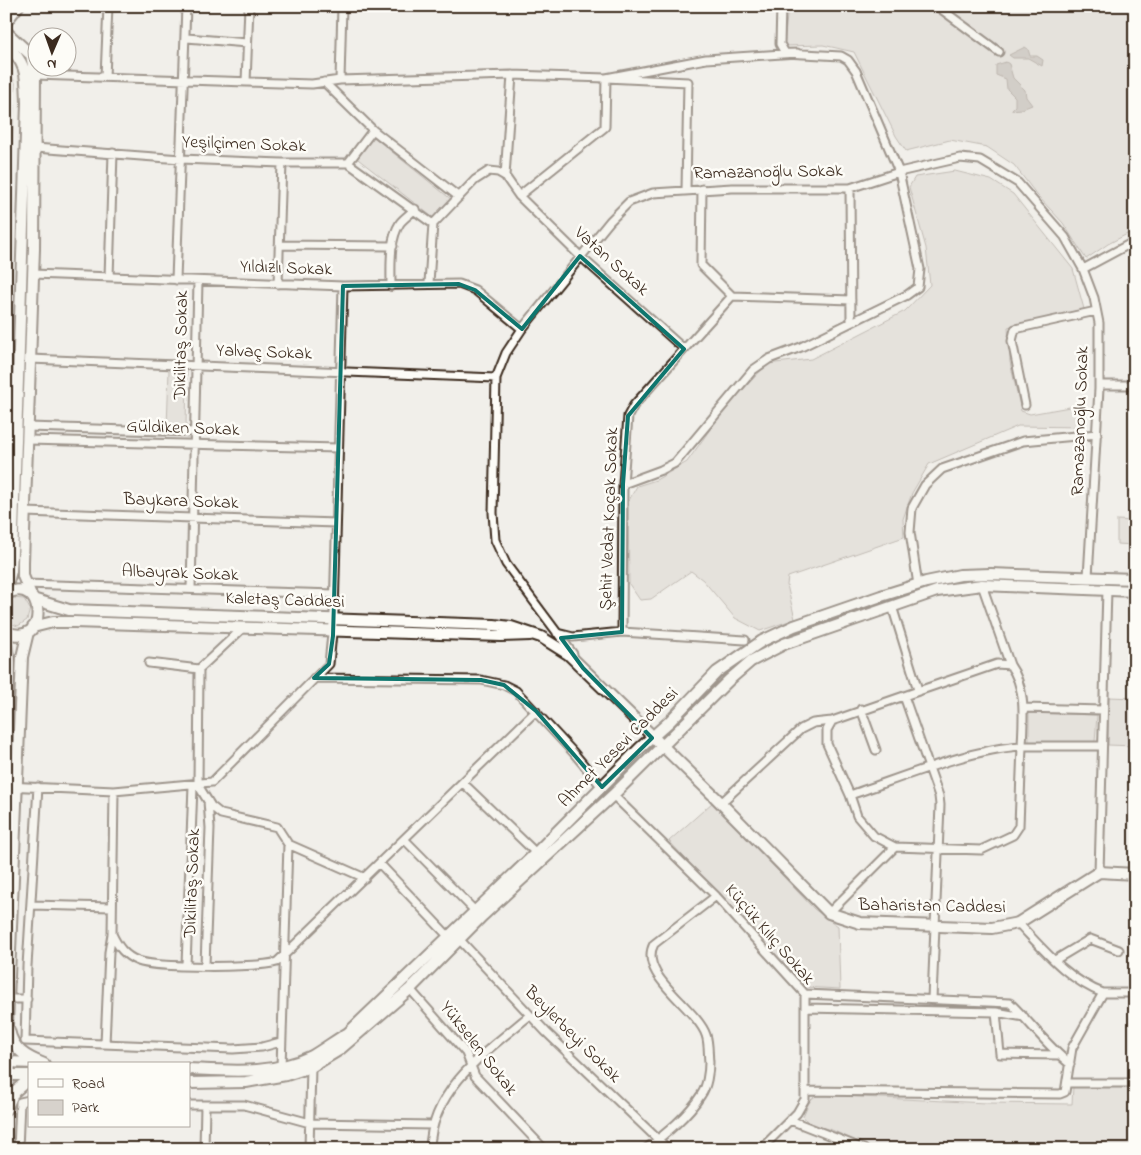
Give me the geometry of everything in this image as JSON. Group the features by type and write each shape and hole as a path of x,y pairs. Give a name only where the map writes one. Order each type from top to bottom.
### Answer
{"street":[{"path":"7,20 20,6"},
{"path":"105,77 108,6"},
{"path":"176,280 187,38 186,6"},
{"path":"246,82 249,6"},
{"path":"340,80 342,6"},
{"path":"623,484 662,470 675,463 753,370 769,360 907,295 918,288 920,269 899,172 856,72 848,60 841,56 785,53 781,48 780,6"},
{"path":"937,6 999,52"},
{"path":"6,32 28,52"},
{"path":"187,38 247,43"},
{"path":"6,45 19,56 24,65 27,95 13,533 11,571 6,589"},
{"path":"606,78 706,59 797,54"},
{"path":"78,76 185,81 324,82 512,74 688,82 686,190"},
{"path":"429,283 433,224 475,180 489,171 505,176 512,74"},
{"path":"6,1050 11,786 22,657 31,630 39,614 23,576 33,274 35,78"},
{"path":"518,196 606,127 606,78"},
{"path":"324,82 372,130 459,196"},
{"path":"372,130 348,163 415,209 433,224"},
{"name":"Yeşilçimen Sokak","path":"35,148 181,159 282,163 348,163"},
{"path":"109,277 114,154"},
{"name":"Ramazanoğlu Sokak","path":"583,668 506,564 495,540 493,513 496,378 506,353 522,329 580,256 629,202 653,193 702,189 850,188 899,172 960,158 980,160 1018,183 1042,208 1065,237 1082,269 1094,298 1099,384 1088,577"},
{"path":"278,284 282,163"},
{"name":"Vatan Sokak","path":"505,176 518,196 580,256 684,349"},
{"path":"850,188 851,322"},
{"path":"702,189 701,265 732,296 851,300"},
{"path":"391,286 393,246 400,223 415,209"},
{"path":"1082,269 1135,241"},
{"path":"279,245 393,246"},
{"name":"Yıldızlı Sokak","path":"33,274 343,286 391,286 429,283 467,286 522,329"},
{"name":"Dikilitaş Sokak","path":"191,589 198,281"},
{"path":"11,786 114,791 212,782 329,664 334,624 343,286"},
{"name":"Şehit Vedat Koçak Sokak","path":"622,632 623,484 628,416 634,405 732,296"},
{"path":"1025,406 1012,341 1015,329 1096,310"},
{"name":"Yalvaç Sokak","path":"30,359 496,378"},
{"path":"1099,384 1135,385"},
{"path":"28,427 194,432"},
{"path":"918,585 910,532 912,508 925,485 942,469 1023,441 1097,434"},
{"name":"Güldiken Sokak","path":"28,440 338,448"},
{"name":"Baykara Sokak","path":"25,512 336,523"},
{"name":"Ahmet Yesevi Caddesi","path":"190,1083 246,1082 286,1076 311,1067 339,1050 410,989 475,911 536,853 717,672 762,641 794,626 918,585 968,575 1135,579"},
{"name":"Albayrak Sokak","path":"25,584 334,594"},
{"path":"832,721 827,730 827,744 850,795 856,816 874,836 895,847 981,850 1013,836 1019,826 1023,708 1018,676 1010,665 982,585"},
{"name":"Ahmet Yesevi Caddesi","path":"190,1069 252,1072 280,1067 313,1055 348,1033 613,796 729,680 751,661 784,644 938,591 982,585 1135,591"},
{"name":"Kaletaş Caddesi","path":"6,594 17,590 33,598 69,610 334,624 502,626 533,634 554,644 583,668 663,747"},
{"path":"1107,590 1098,872 1135,874"},
{"path":"892,606 918,690"},
{"name":"Kaletaş Caddesi","path":"6,632 14,634 66,622 244,627 334,624"},
{"path":"186,965 199,669 244,627"},
{"path":"557,633 573,637 622,632 745,640"},
{"path":"6,644 9,663 6,740"},
{"path":"148,662 199,669"},
{"path":"721,803 801,729 813,723 832,721 861,709 997,664 1010,665"},
{"path":"314,678 481,680 504,685 516,691 602,787"},
{"path":"904,696 939,796 939,848 932,999"},
{"path":"1023,708 1103,710"},
{"path":"861,709 876,750"},
{"path":"112,934 118,946 137,961 186,965 266,965 284,957 536,712"},
{"path":"850,795 928,768 1004,747 1102,746"},
{"name":"Baharistan Caddesi","path":"663,747 829,912 860,923 992,928 1018,923 1098,872"},
{"path":"462,783 536,853"},
{"path":"195,785 221,814 276,827 288,844 365,878"},
{"path":"38,787 26,999 26,1041 233,1049 262,1047 281,1042"},
{"path":"104,1044 108,961 112,934 114,791"},
{"name":"Küçük Kılıç Sokak","path":"613,796 716,896 805,994 805,1099 790,1120 761,1149"},
{"name":"Dikilitaş Sokak","path":"205,965 210,828 208,801"},
{"path":"404,839 475,911"},
{"path":"280,1067 288,844"},
{"path":"829,912 895,847"},
{"name":"Beylerbeyi Sokak","path":"380,864 530,1015 668,1149"},
{"path":"646,1149 701,1095 709,1068 706,1036 700,1024 654,971 649,955 654,944 716,896"},
{"path":"31,905 112,908"},
{"path":"1018,923 1055,960 1086,986 1103,993 1135,993"},
{"path":"1055,960 1090,939 1119,950"},
{"name":"Yükselen Sokak","path":"410,989 466,1053 474,1076 544,1149"},
{"path":"806,1091 1060,1094 1065,1092 1072,1048 1103,993"},
{"path":"805,994 1010,1003 1025,1017 1049,1048 1070,1064"},
{"path":"8,999 26,999"},
{"path":"805,1008 996,1012 1025,1017"},
{"path":"996,1012 1000,1054 1059,1055"},
{"path":"430,1149 433,1125 446,1097 471,1065 530,1015"},
{"path":"7,1017 10,1036 18,1050 28,1058 39,1062"},
{"path":"6,1062 28,1063"},
{"path":"309,1149 311,1067"},
{"path":"6,1074 28,1077"},
{"path":"6,1109 14,1092 28,1078"},
{"path":"1066,1083 1135,1083"},
{"path":"18,1149 20,1102 28,1100"},
{"path":"190,1106 244,1105 310,1123 433,1125"},
{"path":"204,1149 205,1106"},
{"path":"790,1120 864,1149"}],"highlighted area":[{"path":"580,256 684,349 628,416 623,484 622,632 561,638 583,668 652,738 602,787 536,711 504,685 481,680 314,678 329,664 333,636 343,286 459,284 475,290 522,329"}],"green space":[{"path":"788,6 1135,6 1135,230 1108,244 1086,259 1063,223 1037,195 1014,165 987,147 950,140 906,151 896,136 854,52 823,45 784,46"},
{"path":"6,63 15,83 6,283"},
{"path":"371,135 452,200 435,219 354,156"},
{"path":"955,171 991,180 1013,194 1073,269 1084,309 1008,327 1010,362 1021,411 1030,414 1081,405 1081,427 1018,426 929,464 912,493 903,519 904,537 788,577 787,585 795,619 760,631 735,618 703,580 691,571 651,599 640,600 629,584 628,502 637,486 656,480 687,462 723,411 767,364 811,359 905,311 930,285 926,248 909,187 915,177"},
{"path":"169,370 187,371 186,427 167,427"},
{"path":"1117,520 1135,521 1135,545 1117,544"},
{"path":"13,598 24,599 30,609 27,620 18,626 6,622 6,602"},
{"path":"1109,697 1135,698 1135,746 1108,745"},
{"path":"1029,713 1097,715 1095,742 1029,742"},
{"path":"713,802 814,909 838,926 840,989 805,987 669,841"},
{"path":"1073,1086 1135,1088 1135,1149 873,1149 832,1130 809,1124 803,1116 810,1101 818,1095 987,1103 1072,1104"}],"shaded area":[{"path":"1025,47 1028,49 1030,56 1037,56 1043,60 1042,66 1028,58 1013,58 1009,55"},
{"path":"1006,62 1009,64 1013,78 1025,90 1026,97 1032,105 1022,109 1011,110 1015,106 1015,97 1007,89 1006,79 996,75 996,65"}]}
